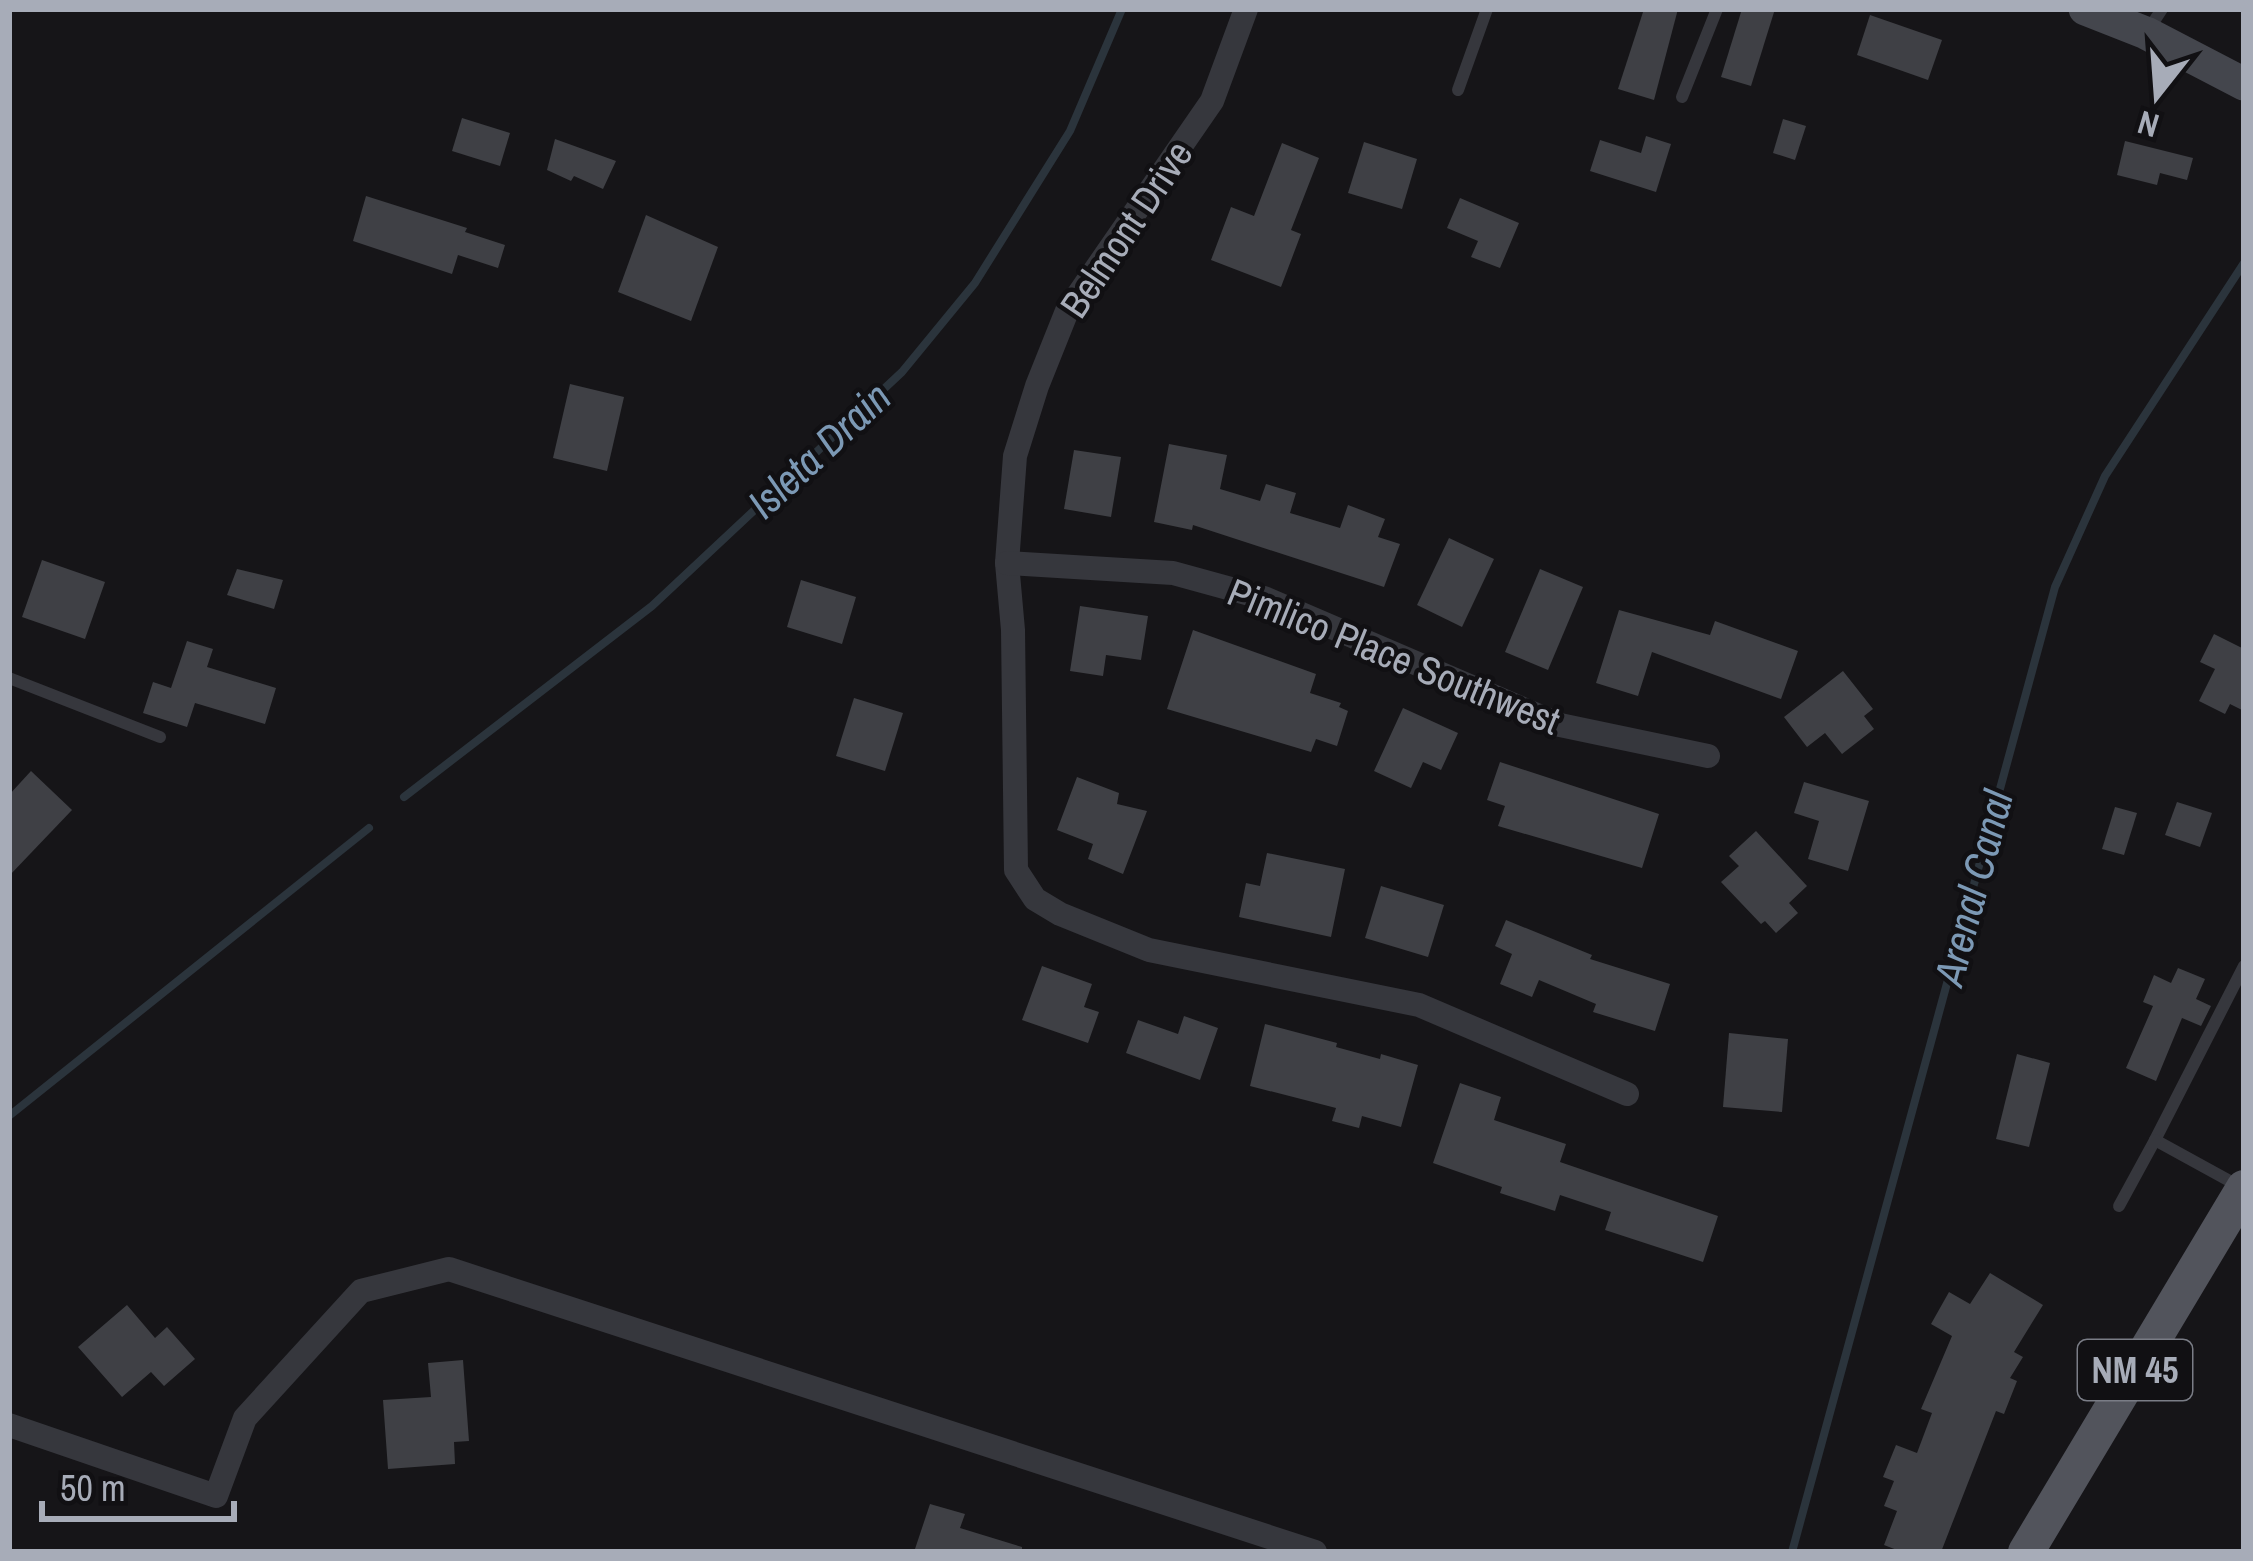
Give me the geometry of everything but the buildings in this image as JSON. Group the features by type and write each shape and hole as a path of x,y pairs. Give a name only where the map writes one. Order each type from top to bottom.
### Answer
{"main road":[{"name":"NM 45","path":"2026,1552 2242,1197"}],"street":[{"name":"Belmont Drive","path":"1246,9 1212,101 1066,311 1015,456 1007,563 1013,630 1016,870 1035,899 1149,950 1419,1006 1627,1094"},
{"path":"2085,9 2154,21 2244,84"},
{"name":"Pimlico Place Southwest","path":"1007,563 1173,573 1242,591 1560,725 1708,755"},
{"path":"9,1425 216,1496 245,1418 361,1291 449,1269 1316,1552"}],"lane":[{"path":"1458,90 1487,9"},
{"path":"1682,97 1717,9"},
{"path":"9,678 160,737"},
{"path":"2119,1206 2244,966"},
{"path":"2155,1140 2242,1197"}],"waterway":[{"name":"Isleta Drain","path":"404,797 652,606 902,372 975,283 1070,131 1122,9"},
{"name":"Arenal Canal","path":"1792,1552 2055,587 2105,476 2244,263"},
{"name":"Isleta Drain","path":"9,1116 369,828"}]}
